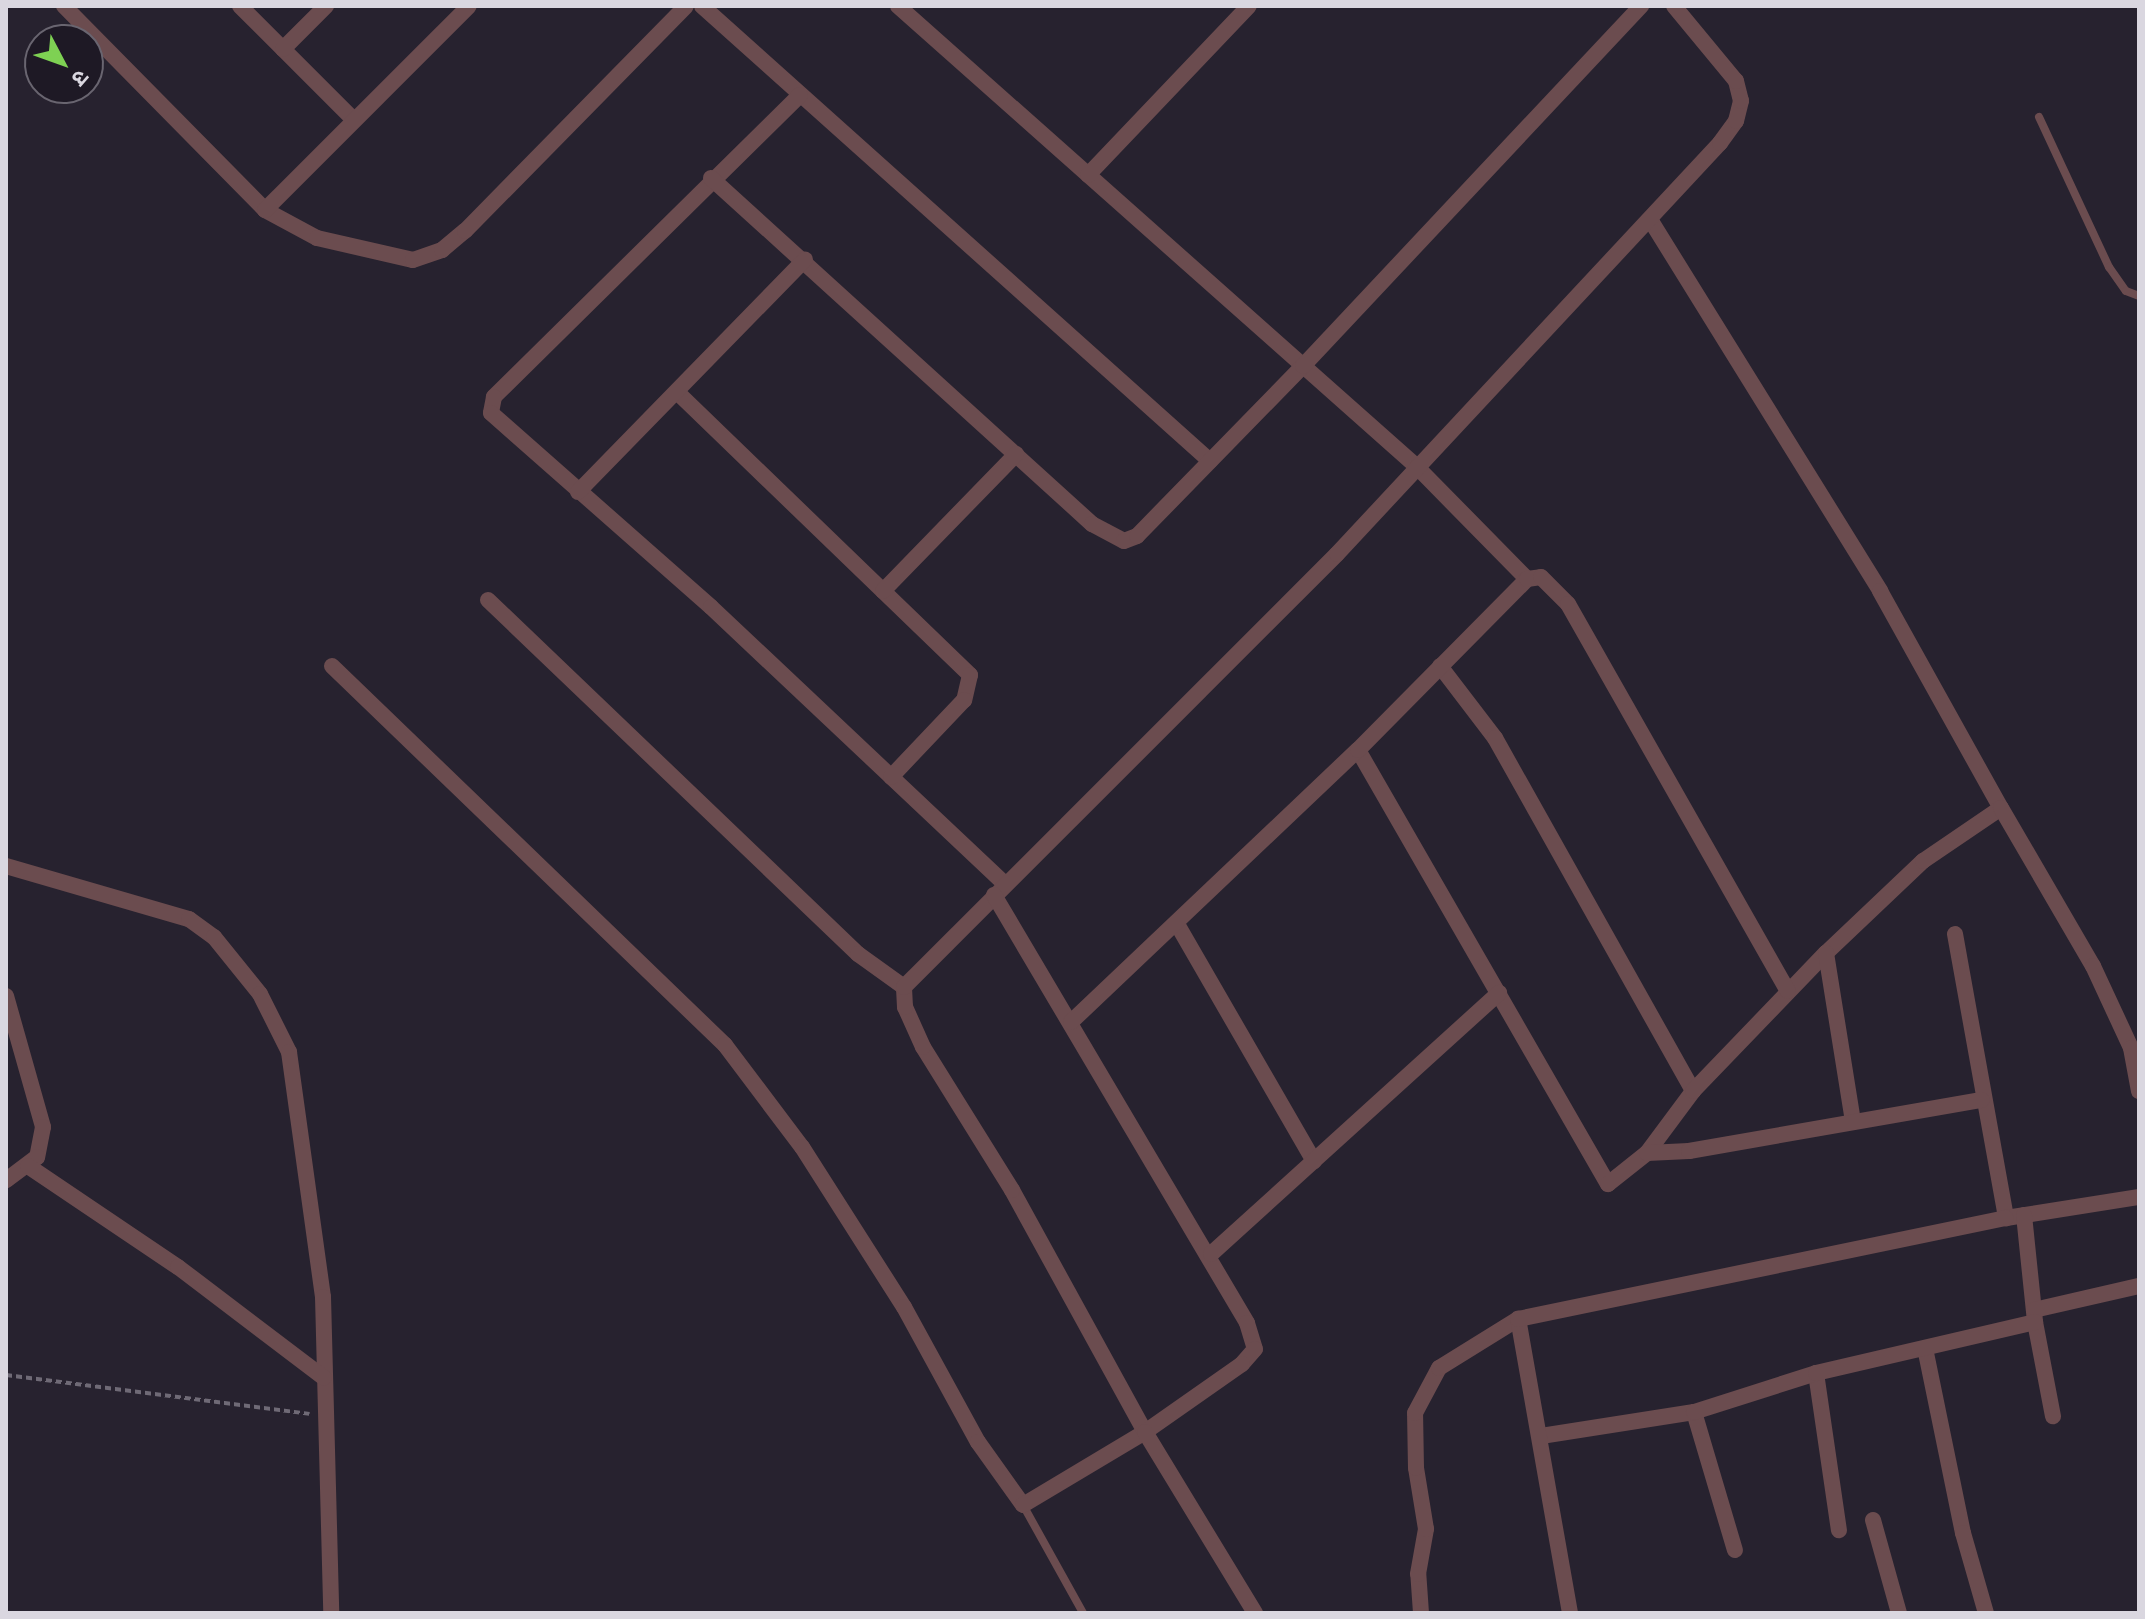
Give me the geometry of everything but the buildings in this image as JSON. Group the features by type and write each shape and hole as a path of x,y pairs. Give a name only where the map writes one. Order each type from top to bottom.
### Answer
{"street":[{"path":"64,6 265,210 317,238 377,256 413,260 442,250 686,6"},
{"path":"240,6 354,120"},
{"path":"283,49 326,6"},
{"path":"265,210 469,6"},
{"path":"702,6 1210,461"},
{"path":"898,6 1417,467 1527,579"},
{"path":"1088,175 1249,6"},
{"path":"711,178 805,259 1092,524 1124,541 1137,536 1303,366 1641,6"},
{"path":"1255,1613 1145,1432 1012,1190 923,1047 905,1007 904,987 1337,554 1651,221 1720,143 1736,121 1741,101 1736,81 1674,6"},
{"path":"332,666 725,1045 802,1147 904,1307 978,1442 1023,1505 1145,1432 1219,1383 1255,1349 1211,1254 1071,1022 1000,889 891,777 501,424 489,406 711,178 800,95"},
{"path":"1651,221 1880,591 2093,966 2131,1048 2139,1091"},
{"path":"578,492 678,393 805,259"},
{"path":"678,393 970,675 964,700 891,777"},
{"path":"883,591 1016,454"},
{"path":"1071,1022 1358,750 1527,579 1541,577 1568,604 1788,991"},
{"path":"488,600 858,954 904,987"},
{"path":"1440,666 1495,738 1693,1091"},
{"path":"1358,750 1608,1184 1647,1153 1693,1091 1826,953 1923,861 2001,808"},
{"path":"6,866 189,919 214,937 260,994 289,1052 301,1112 323,1297 331,1613"},
{"path":"1177,924 1314,1161"},
{"path":"1955,934 1982,1100 2006,1218"},
{"path":"1826,953 1853,1122"},
{"path":"1211,1254 1499,993"},
{"path":"6,996 43,1127 42,1145 28,1166 6,1180"},
{"path":"1647,1153 1689,1151 1982,1100"},
{"path":"28,1166 178,1267 324,1378"},
{"path":"1421,1613 1418,1574 1426,1529 1416,1468 1415,1413 1439,1368 1518,1319 2006,1218 2139,1197"},
{"path":"2024,1215 2034,1316 2053,1416"},
{"path":"1541,1436 1694,1412 1816,1373 1925,1348 2139,1286"},
{"path":"1518,1319 1570,1613"},
{"path":"1925,1348 1963,1533 1986,1613"},
{"path":"1816,1373 1839,1530"},
{"path":"1694,1412 1735,1550"},
{"path":"1873,1520 1899,1613"}],"lane":[{"path":"2039,117 2109,267 2126,291 2139,296"},
{"path":"1023,1505 1083,1613"}],"path":[{"path":"6,1375 325,1415"}]}
